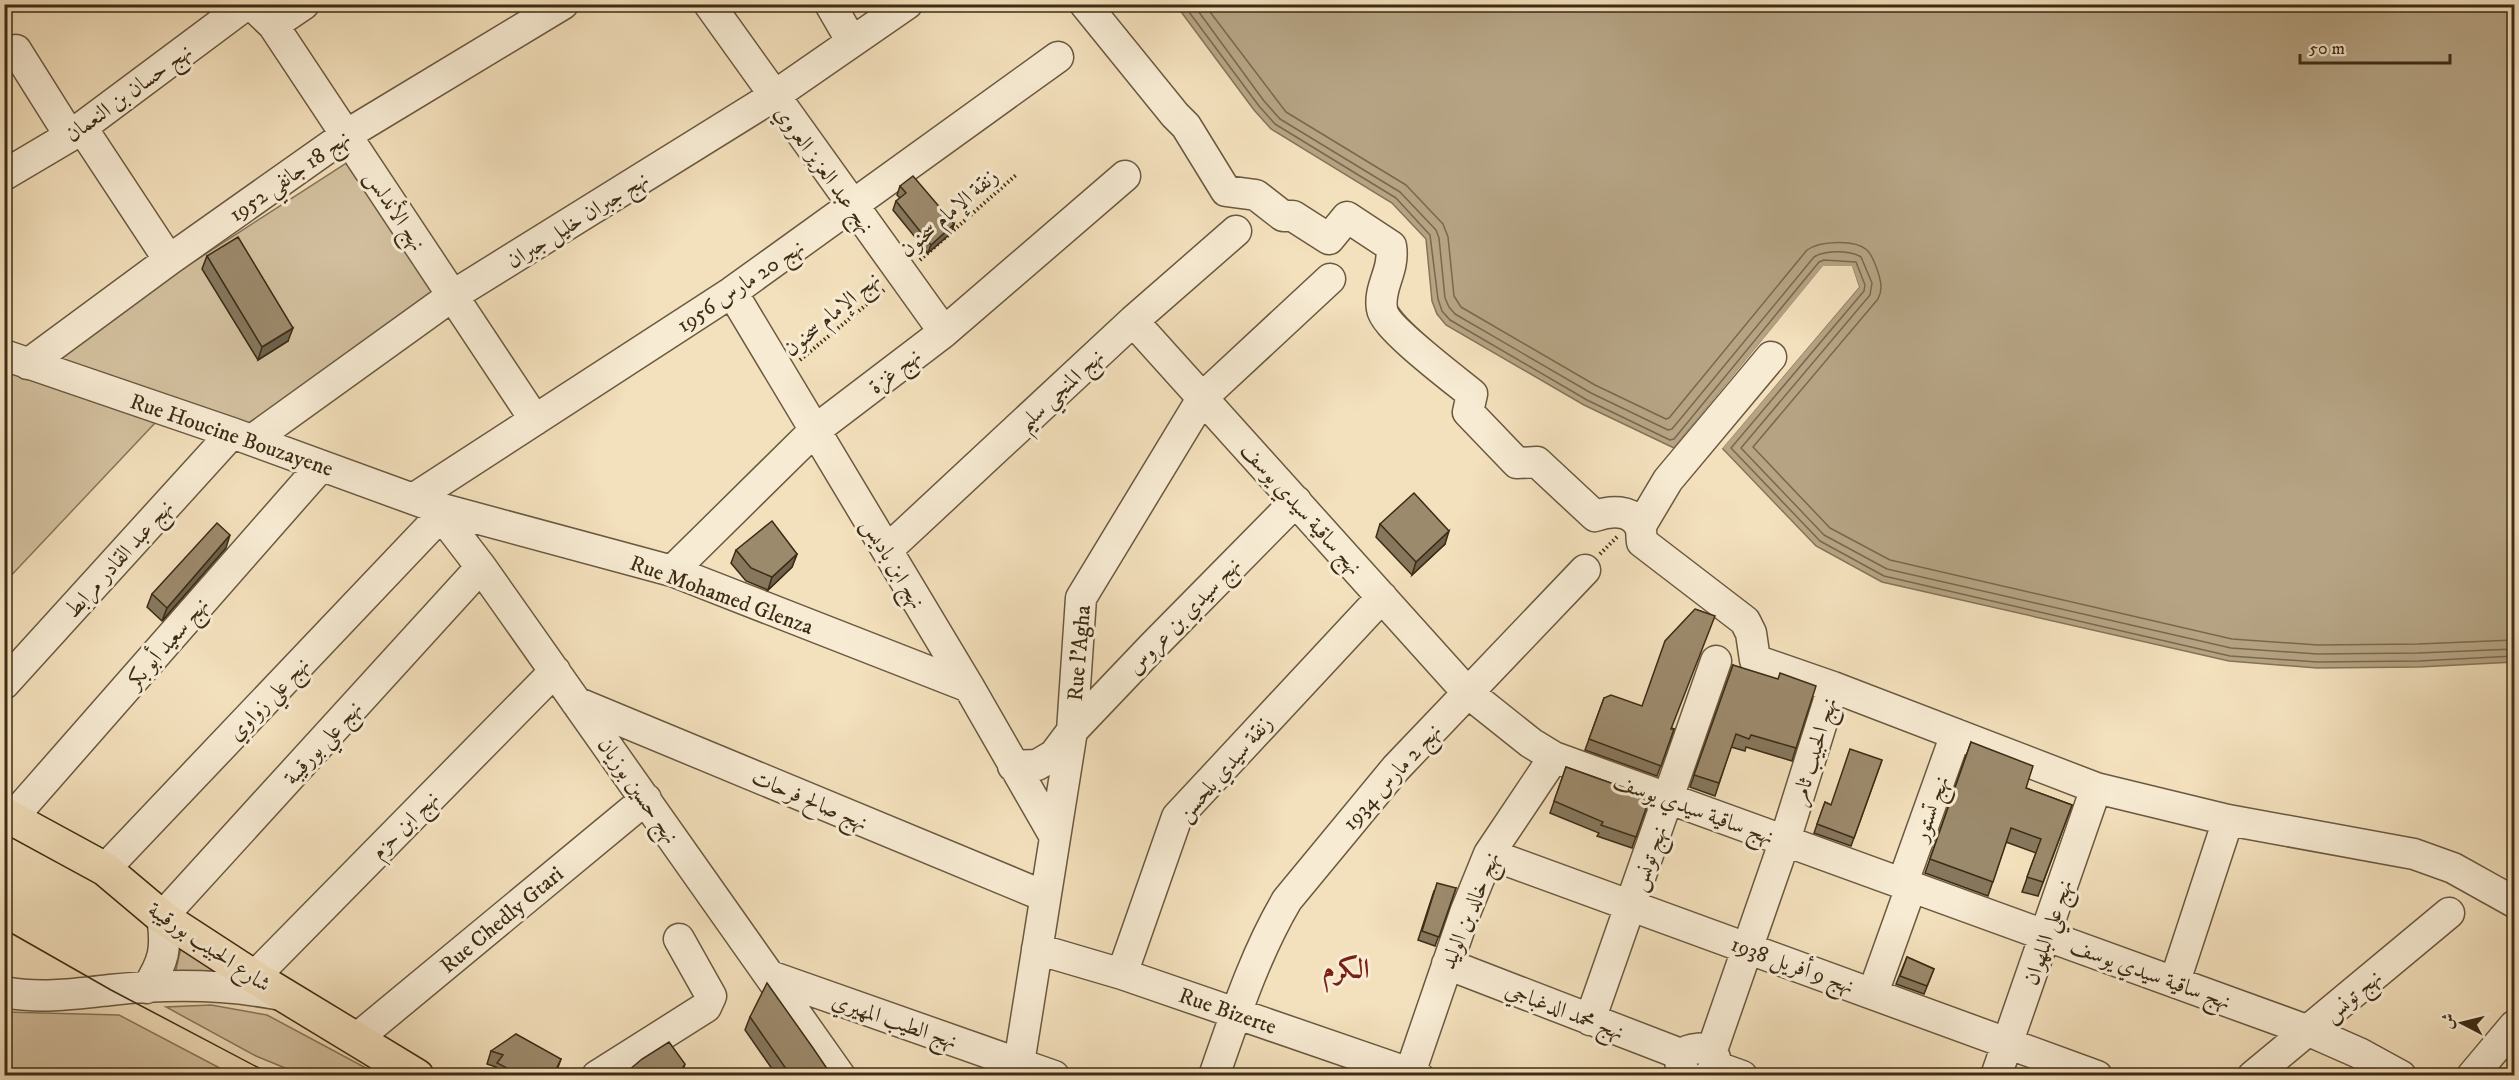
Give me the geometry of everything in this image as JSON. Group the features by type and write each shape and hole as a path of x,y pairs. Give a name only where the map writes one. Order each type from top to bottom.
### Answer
{"main road":[{"name":"شارع الحبيب بورقيبة","path":"8,816 105,869 162,917 254,977 417,1076"}],"street":[{"name":"نهج الأندلس","path":"249,4 273,24 535,420"},
{"name":"نهج حسان بن النعمان","path":"4,175 76,132 249,4"},
{"path":"273,24 304,4"},
{"name":"نهج 18 جانفي 1952","path":"12,356 169,260 346,135 563,4"},
{"name":"نهج عبد العزيز العروي","path":"709,4 852,207 944,332"},
{"path":"830,4 852,42"},
{"name":"نهج جبران خليل جبران","path":"242,436 452,296 774,96 907,4"},
{"path":"1085,4 1186,126 1226,191 1256,195 1283,216 1293,216 1329,239 1347,217 1391,246 1393,259 1382,293 1382,311 1396,330 1472,394 1468,412 1517,463 1537,462 1594,515 1620,512 1637,523 1642,542 1748,625 1755,660 1833,687 2096,788 2228,820 2414,854 2453,868 2514,902"},
{"path":"15,50 169,260"},
{"name":"نهج 20 مارس 1956","path":"426,511 535,420 732,292 1058,57"},
{"name":"نهج غزة","path":"672,571 814,431 944,332 1125,176"},
{"name":"نهج المنجي سليم","path":"887,550 1133,321 1236,231"},
{"name":"Rue l'Agha","path":"1018,1069 1072,731 1081,598 1203,397 1330,279"},
{"name":"نهج ابن باديس","path":"732,292 969,687 1012,766 1054,835"},
{"name":"نهج ساقية سيدي يوسف","path":"1133,321 1467,692 1531,743 1554,757 2309,1031 2359,1053 2401,1076"},
{"name":"Rue Houcine Bouzayene","path":"12,356 242,436 321,466 426,511"},
{"path":"1637,523 1668,480 1771,357"},
{"name":"نهج عبد القادر مرابط","path":"4,684 242,436"},
{"name":"نهج سعيد أبو بكر","path":"8,816 321,466"},
{"name":"نهج سيدي بن عروس","path":"1012,766 1037,765 1047,761 1072,731 1296,501"},
{"name":"نهج حسين بوزيان","path":"426,511 481,567 840,1076"},
{"name":"Rue Mohamed Glenza","path":"426,511 672,571 969,687"},
{"name":"نهج علي زواوي","path":"105,869 426,511"},
{"name":"نهج علي بورقيبة","path":"162,917 481,567"},
{"name":"نهج 2 مارس 1934","path":"1214,1076 1236,1012 1277,916 1287,900 1396,768 1585,570"},
{"name":"زنقة سيدي بلحسن","path":"1122,974 1177,817 1382,597"},
{"name":"نهج تونس","path":"1590,1020 1716,661"},
{"name":"نهج ابن حزم","path":"254,977 555,671"},
{"name":"نهج الحبيب ثامر","path":"1701,1065 1748,947 1785,840 1833,687"},
{"name":"نهج صالح فرحات","path":"576,702 1044,896"},
{"name":"نهج تستور","path":"1873,993 1956,734"},
{"name":"نهج خالد بن الوليد","path":"1412,1075 1447,964 1489,854 1554,757"},
{"name":"نهج علي البلهوان","path":"1996,1076 2096,788"},
{"name":"Rue Chedly Gtari","path":"356,1039 646,799"},
{"path":"2175,981 2228,820"},
{"name":"نهج 9 أفريل 1938","path":"1489,854 2097,1076"},
{"name":"نهج تونس","path":"2253,1076 2449,914"},
{"path":"147,988 161,966 165,951 162,917"},
{"path":"597,1076 711,1001 711,996 679,939"},
{"name":"Rue Bizerte","path":"1037,949 1122,974 1236,1012 1412,1075"},
{"name":"نهج محمد الدغباجي","path":"1447,964 1701,1065 1742,1076"},
{"name":"نهج الطيب المهيري","path":"770,976 1018,1069 1054,1076"},
{"path":"4,992 56,996 147,988 225,986 285,996"},
{"path":"2472,1076 2514,1026"}],"path":[{"name":"زنقة الإمام سحنون","path":"902,275 1016,175"},
{"name":"نهج الإمام سحنون","path":"781,376 902,275"},
{"path":"1585,570 1637,523"}],"shaded area":[{"path":"351,160 444,302 240,430 51,354"},
{"path":"4,366 155,423 5,582 4,582"},
{"path":"181,947 219,972 175,974"},
{"path":"211,1005 267,1015 379,1075 302,1075 256,1056 166,1007"},
{"path":"4,1012 119,1015 233,1075 5,1074"}],"water":[{"path":"1176,5 2514,5 2514,662 2419,667 2317,668 2229,661 1882,582 1816,546 1722,448 1859,287 1852,267 1823,267 1674,448 1584,405 1446,325 1437,314 1432,301 1426,239 1392,203 1271,129 1254,110"}],"pier":[{"path":"1823,266 1852,266 1859,287 1720,451 1720,446 1856,286 1850,269 1824,269 1676,450 1672,450"}],"building":[{"path":"913,176 954,224 931,245 896,201 906,193 900,186"},
{"path":"238,237 293,328 262,347 207,256"},
{"path":"1414,493 1449,531 1416,562 1380,524"},
{"path":"772,521 797,554 772,577 751,568 736,550"},
{"path":"217,523 230,535 167,608 152,594"},
{"path":"1695,609 1715,616 1671,729 1674,729 1661,766 1589,739 1604,698 1611,695 1642,706 1665,641"},
{"path":"1733,665 1778,679 1780,673 1816,686 1796,748 1751,735 1749,739 1736,734 1719,783 1694,775"},
{"path":"1971,742 2033,766 2026,788 2072,805 2043,882 2027,877 2041,839 2011,828 1993,882 1930,859"},
{"path":"1850,749 1882,760 1854,838 1817,824 1825,802 1831,805"},
{"path":"1566,767 1650,797 1636,837 1601,825 1603,822 1554,801"},
{"path":"1437,883 1456,888 1439,937 1422,931"},
{"path":"1907,957 1934,969 1927,986 1900,976"},
{"path":"767,983 830,1073 825,1076 791,1076 750,1017"},
{"path":"516,1034 561,1059 553,1076 523,1076 497,1063 503,1055 491,1051"},
{"path":"669,1042 685,1064 678,1076 622,1076 642,1059"}],"tram line":[{"path":"4,929 111,990 274,1076"}],"district":[{"name":"الكرم","path":"1346,968"}]}
